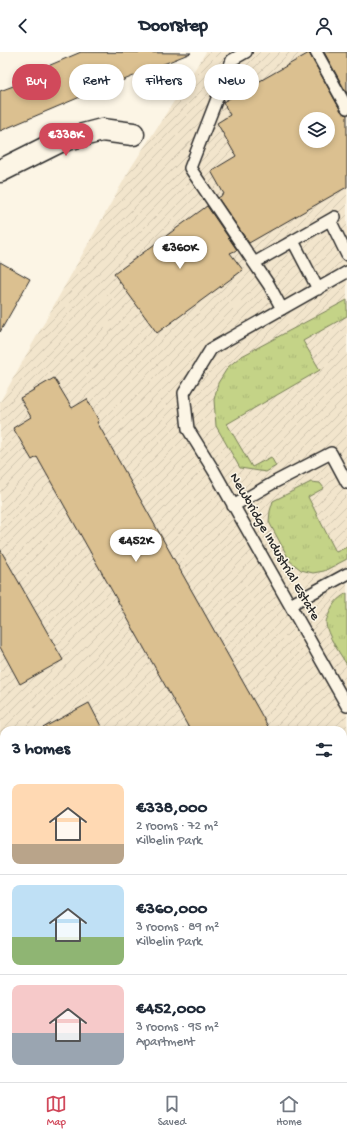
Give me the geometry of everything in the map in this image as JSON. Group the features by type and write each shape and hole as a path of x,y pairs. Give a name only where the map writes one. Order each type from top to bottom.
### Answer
{"street":[{"path":"0,171 60,141 102,130 133,134"}],"lane":[{"path":"246,52 232,60 190,168 269,285 282,309"},
{"path":"316,52 347,108"},
{"path":"254,263 332,219 347,255"},
{"path":"293,241 318,289"},
{"name":"Newbridge Industrial Estate","path":"347,272 211,348 184,393 188,429 214,471 347,706"},
{"path":"233,506 273,483 331,453 347,483"},
{"path":"290,605 347,574"}],"shaded area":[{"path":"206,52 347,52 347,726 0,726 0,402 130,169 175,100 196,100 196,67"}],"green space":[{"path":"347,300 347,316 303,341 320,370 227,424 252,467 271,457 276,466 266,472 240,468 216,426 214,400 218,383 228,367 240,357"},
{"path":"311,482 320,483 324,488 308,497 336,552 347,547 347,559 324,571 313,573 301,570 290,561 269,522 273,501"},
{"path":"347,593 347,665 328,633 326,623 334,604 338,599"}],"building":[{"path":"81,52 191,53 164,64 132,64 132,77 124,80 124,64 69,64 69,100 73,100 0,131 0,91 12,86 12,100 61,100 61,64 53,64"},
{"path":"324,52 347,52 347,94"},
{"path":"309,53 341,111 347,115 347,187 249,243 218,198 224,194 211,171 236,156 217,123 230,115 223,102 227,100 259,100 259,81"},
{"path":"207,206 237,250 230,253 243,270 157,333 114,274"},
{"path":"0,262 30,279 0,332"},
{"path":"54,378 72,408 87,399 99,421 97,422 268,726 188,726 37,457 32,460 13,428 31,417 20,398"},
{"path":"0,549 63,660 20,684 0,647"},
{"path":"89,703 101,726 46,726"}]}
